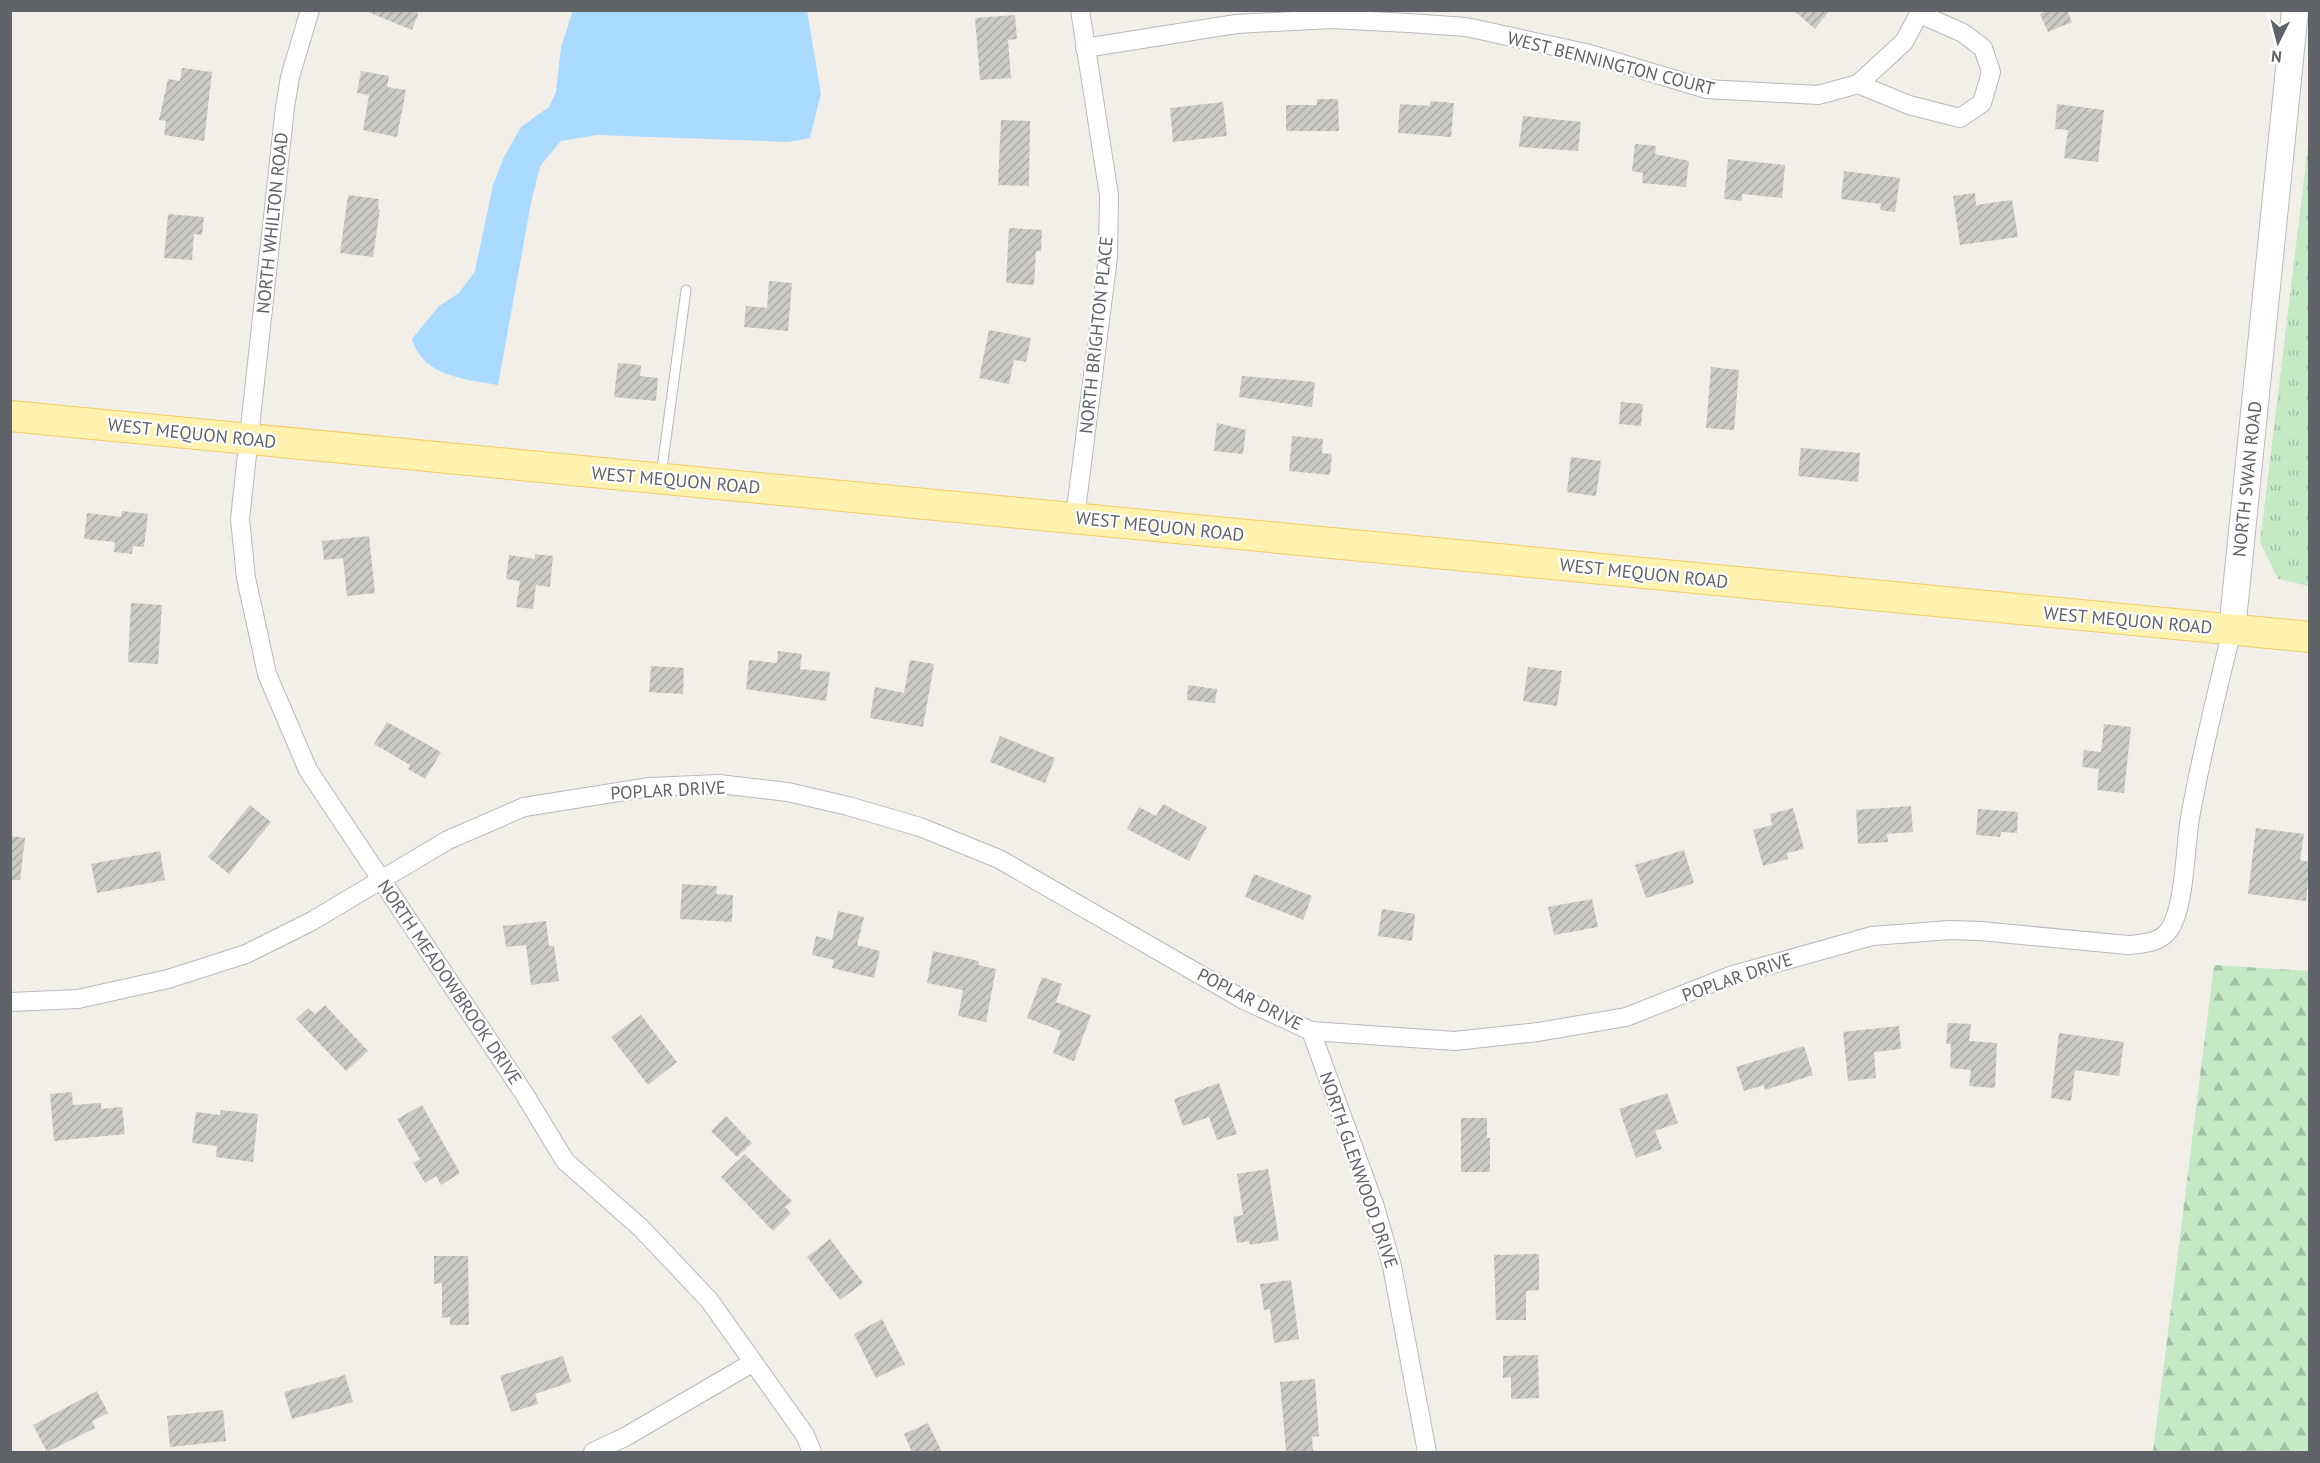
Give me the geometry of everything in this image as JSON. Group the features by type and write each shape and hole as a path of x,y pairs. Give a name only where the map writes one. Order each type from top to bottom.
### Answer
{"main road":[{"name":"WEST MEQUON ROAD","path":"10,416 2310,637"}],"street":[{"name":"NORTH WHILTON ROAD","path":"249,439 285,107 290,77 310,10"},
{"name":"NORTH BRIGHTON PLACE","path":"1075,518 1108,257 1109,195 1080,10"},
{"name":"NORTH SWAN ROAD","path":"2160,939 2168,932 2178,908 2191,817 2232,630 2295,10"},
{"name":"WEST BENNINGTON COURT","path":"1085,48 1236,24 1331,19 1466,27 1590,54 1706,90 1818,95 1858,84 1904,42 1921,12"},
{"path":"1858,84 1909,105 1960,118 1982,103 1991,72 1983,48 1963,33 1921,12"},
{"name":"NORTH MEADOWBROOK DRIVE","path":"249,439 240,519 246,578 267,674 308,770 525,1095 565,1161 641,1228 710,1300 752,1363 805,1435 812,1452"},
{"name":"POPLAR DRIVE","path":"10,1002 78,999 168,979 246,954 312,921 448,840 524,807 650,787 718,784 788,792 920,827 999,859 1244,1000 1311,1030 1455,1041 1538,1032 1626,1017 1730,975 1872,936 1950,930 2128,945 2145,944 2160,939"},
{"name":"NORTH GLENWOOD DRIVE","path":"1311,1030 1375,1207 1392,1266 1427,1452"},
{"path":"593,1452 625,1437 752,1363"}],"lane":[{"path":"660,478 686,290"}],"green space":[{"path":"2309,138 2309,586 2278,579 2260,542"},
{"path":"2214,965 2309,971 2309,1452 2153,1452"}],"water":[{"path":"573,10 807,11 821,94 810,138 788,142 597,135 561,141 540,166 531,203 498,385 459,378 435,369 425,361 412,339 439,306 459,293 475,271 493,185 504,157 521,127 549,107 556,92 561,47"}],"building":[{"path":"363,10 417,10 418,15 412,30"},
{"path":"1793,10 1830,10 1815,29"},
{"path":"2048,10 2067,10 2072,22 2048,32 2040,14"},
{"path":"1015,15 1017,39 1008,40 1011,78 980,80 975,18"},
{"path":"182,68 212,72 204,141 164,135 166,121 159,120 168,79 180,81"},
{"path":"361,71 389,76 387,87 406,90 397,137 363,130 369,95 357,93"},
{"path":"1317,99 1338,99 1339,131 1286,131 1286,105 1317,105"},
{"path":"1430,101 1454,103 1451,137 1398,133 1400,104 1430,106"},
{"path":"1223,102 1227,136 1173,142 1170,108"},
{"path":"2057,104 2104,110 2098,162 2064,158 2068,130 2055,129"},
{"path":"1523,116 1581,122 1578,151 1519,147"},
{"path":"1001,120 1030,121 1029,186 998,185"},
{"path":"1635,144 1656,146 1655,154 1689,161 1686,187 1642,183 1643,173 1632,171"},
{"path":"1728,159 1785,165 1782,198 1742,194 1742,201 1724,199"},
{"path":"1844,171 1900,178 1895,212 1880,210 1881,204 1841,199"},
{"path":"1975,193 1976,205 2012,200 2018,237 1960,245 1953,196"},
{"path":"348,195 379,199 378,209 380,209 373,257 340,253"},
{"path":"168,214 204,217 202,235 194,234 192,260 164,258"},
{"path":"1009,228 1042,230 1041,251 1036,251 1034,285 1006,283"},
{"path":"769,281 792,283 788,331 744,327 746,306 767,308"},
{"path":"989,330 1031,338 1026,362 1014,360 1009,384 979,378"},
{"path":"618,363 641,365 640,376 658,378 656,401 614,397"},
{"path":"1711,367 1739,370 1734,430 1706,428"},
{"path":"1242,376 1315,382 1312,407 1239,397"},
{"path":"1621,402 1643,404 1641,426 1619,424"},
{"path":"1217,423 1246,430 1243,454 1214,451"},
{"path":"1292,436 1323,439 1322,453 1332,454 1330,475 1289,471"},
{"path":"1801,448 1860,453 1858,482 1798,476"},
{"path":"1571,457 1601,461 1596,496 1567,492"},
{"path":"122,511 148,514 144,547 133,546 132,554 114,552 115,542 84,539 87,513 121,517"},
{"path":"369,536 375,593 347,596 343,558 324,560 322,541"},
{"path":"535,554 553,556 550,587 536,585 533,609 516,607 520,581 506,579 509,555 535,559"},
{"path":"131,603 162,605 158,664 128,662"},
{"path":"778,651 802,654 800,669 830,672 826,701 746,689 749,660 777,663"},
{"path":"910,660 934,664 923,727 870,718 875,687 904,693"},
{"path":"651,666 684,668 683,694 649,692"},
{"path":"1528,667 1562,671 1557,706 1523,701"},
{"path":"1188,685 1217,689 1215,703 1187,700"},
{"path":"387,722 441,752 425,779 408,769 410,765 374,744"},
{"path":"2104,724 2131,727 2124,793 2097,790 2099,769 2082,767 2084,750 2101,752"},
{"path":"1000,736 1055,758 1045,783 990,762"},
{"path":"1163,804 1207,827 1189,861 1127,829 1139,807 1156,816"},
{"path":"250,805 271,822 229,874 208,857"},
{"path":"1911,806 1913,832 1887,834 1888,842 1858,844 1856,810"},
{"path":"1793,808 1804,849 1787,853 1788,859 1763,866 1753,830 1772,825 1770,814"},
{"path":"1978,809 2018,812 2017,833 2001,832 2000,837 1976,835"},
{"path":"2256,828 2304,834 2300,860 2310,862 2306,901 2248,894"},
{"path":"10,836 25,838 20,880 10,880"},
{"path":"1684,850 1694,883 1646,898 1635,865"},
{"path":"160,851 165,880 97,893 91,864"},
{"path":"1254,874 1312,896 1303,920 1245,897"},
{"path":"682,884 717,886 716,894 733,895 732,922 680,919"},
{"path":"1592,899 1598,927 1554,935 1548,907"},
{"path":"1382,909 1415,914 1412,941 1378,936"},
{"path":"838,911 864,917 857,945 880,951 874,978 832,968 834,960 812,955 816,936 832,940"},
{"path":"546,921 549,946 554,946 559,981 531,985 526,945 506,947 503,926"},
{"path":"933,951 979,961 978,965 996,969 986,1022 958,1016 963,990 927,983"},
{"path":"1042,977 1062,984 1056,1002 1091,1015 1074,1061 1053,1053 1061,1031 1027,1018"},
{"path":"325,1005 368,1051 346,1071 296,1019 308,1008 315,1014"},
{"path":"641,1015 677,1062 648,1085 611,1037"},
{"path":"1948,1023 1971,1024 1969,1041 1997,1043 1995,1088 1969,1086 1971,1070 1950,1068 1951,1044 1946,1044"},
{"path":"1899,1026 1901,1049 1874,1052 1876,1078 1848,1081 1843,1032"},
{"path":"2059,1033 2124,1042 2119,1076 2075,1070 2071,1101 2051,1098"},
{"path":"1804,1046 1813,1075 1765,1090 1764,1085 1744,1091 1736,1067"},
{"path":"1219,1083 1237,1134 1217,1140 1209,1117 1183,1126 1174,1099"},
{"path":"72,1092 73,1105 101,1103 101,1109 122,1107 125,1134 54,1141 50,1094"},
{"path":"1667,1093 1678,1123 1655,1131 1662,1149 1636,1158 1619,1109"},
{"path":"422,1105 460,1173 441,1185 436,1176 425,1183 413,1163 420,1159 397,1119"},
{"path":"221,1110 258,1114 253,1162 216,1157 217,1146 192,1143 196,1112 220,1115"},
{"path":"726,1116 752,1143 737,1157 711,1131"},
{"path":"1461,1118 1487,1118 1487,1138 1490,1138 1490,1172 1461,1172"},
{"path":"745,1154 792,1201 785,1207 791,1213 773,1231 721,1177"},
{"path":"1268,1169 1279,1240 1250,1245 1249,1241 1237,1243 1233,1217 1243,1215 1237,1174"},
{"path":"830,1239 863,1283 840,1300 807,1257"},
{"path":"1539,1254 1539,1290 1526,1291 1526,1320 1496,1320 1494,1255"},
{"path":"434,1256 468,1256 469,1325 450,1325 450,1317 442,1318 442,1283 434,1284"},
{"path":"1291,1280 1299,1339 1274,1343 1270,1309 1264,1310 1260,1284"},
{"path":"882,1319 905,1364 876,1378 854,1334"},
{"path":"1538,1355 1539,1398 1511,1399 1511,1377 1503,1378 1503,1356"},
{"path":"563,1356 571,1382 535,1394 538,1404 511,1412 500,1376"},
{"path":"345,1375 353,1402 292,1419 284,1392"},
{"path":"1315,1379 1319,1436 1312,1437 1313,1452 1286,1452 1280,1382"},
{"path":"97,1391 108,1413 92,1421 95,1428 47,1452 33,1425"},
{"path":"223,1410 226,1441 170,1447 167,1416"},
{"path":"928,1423 942,1452 912,1452 904,1434"}]}
